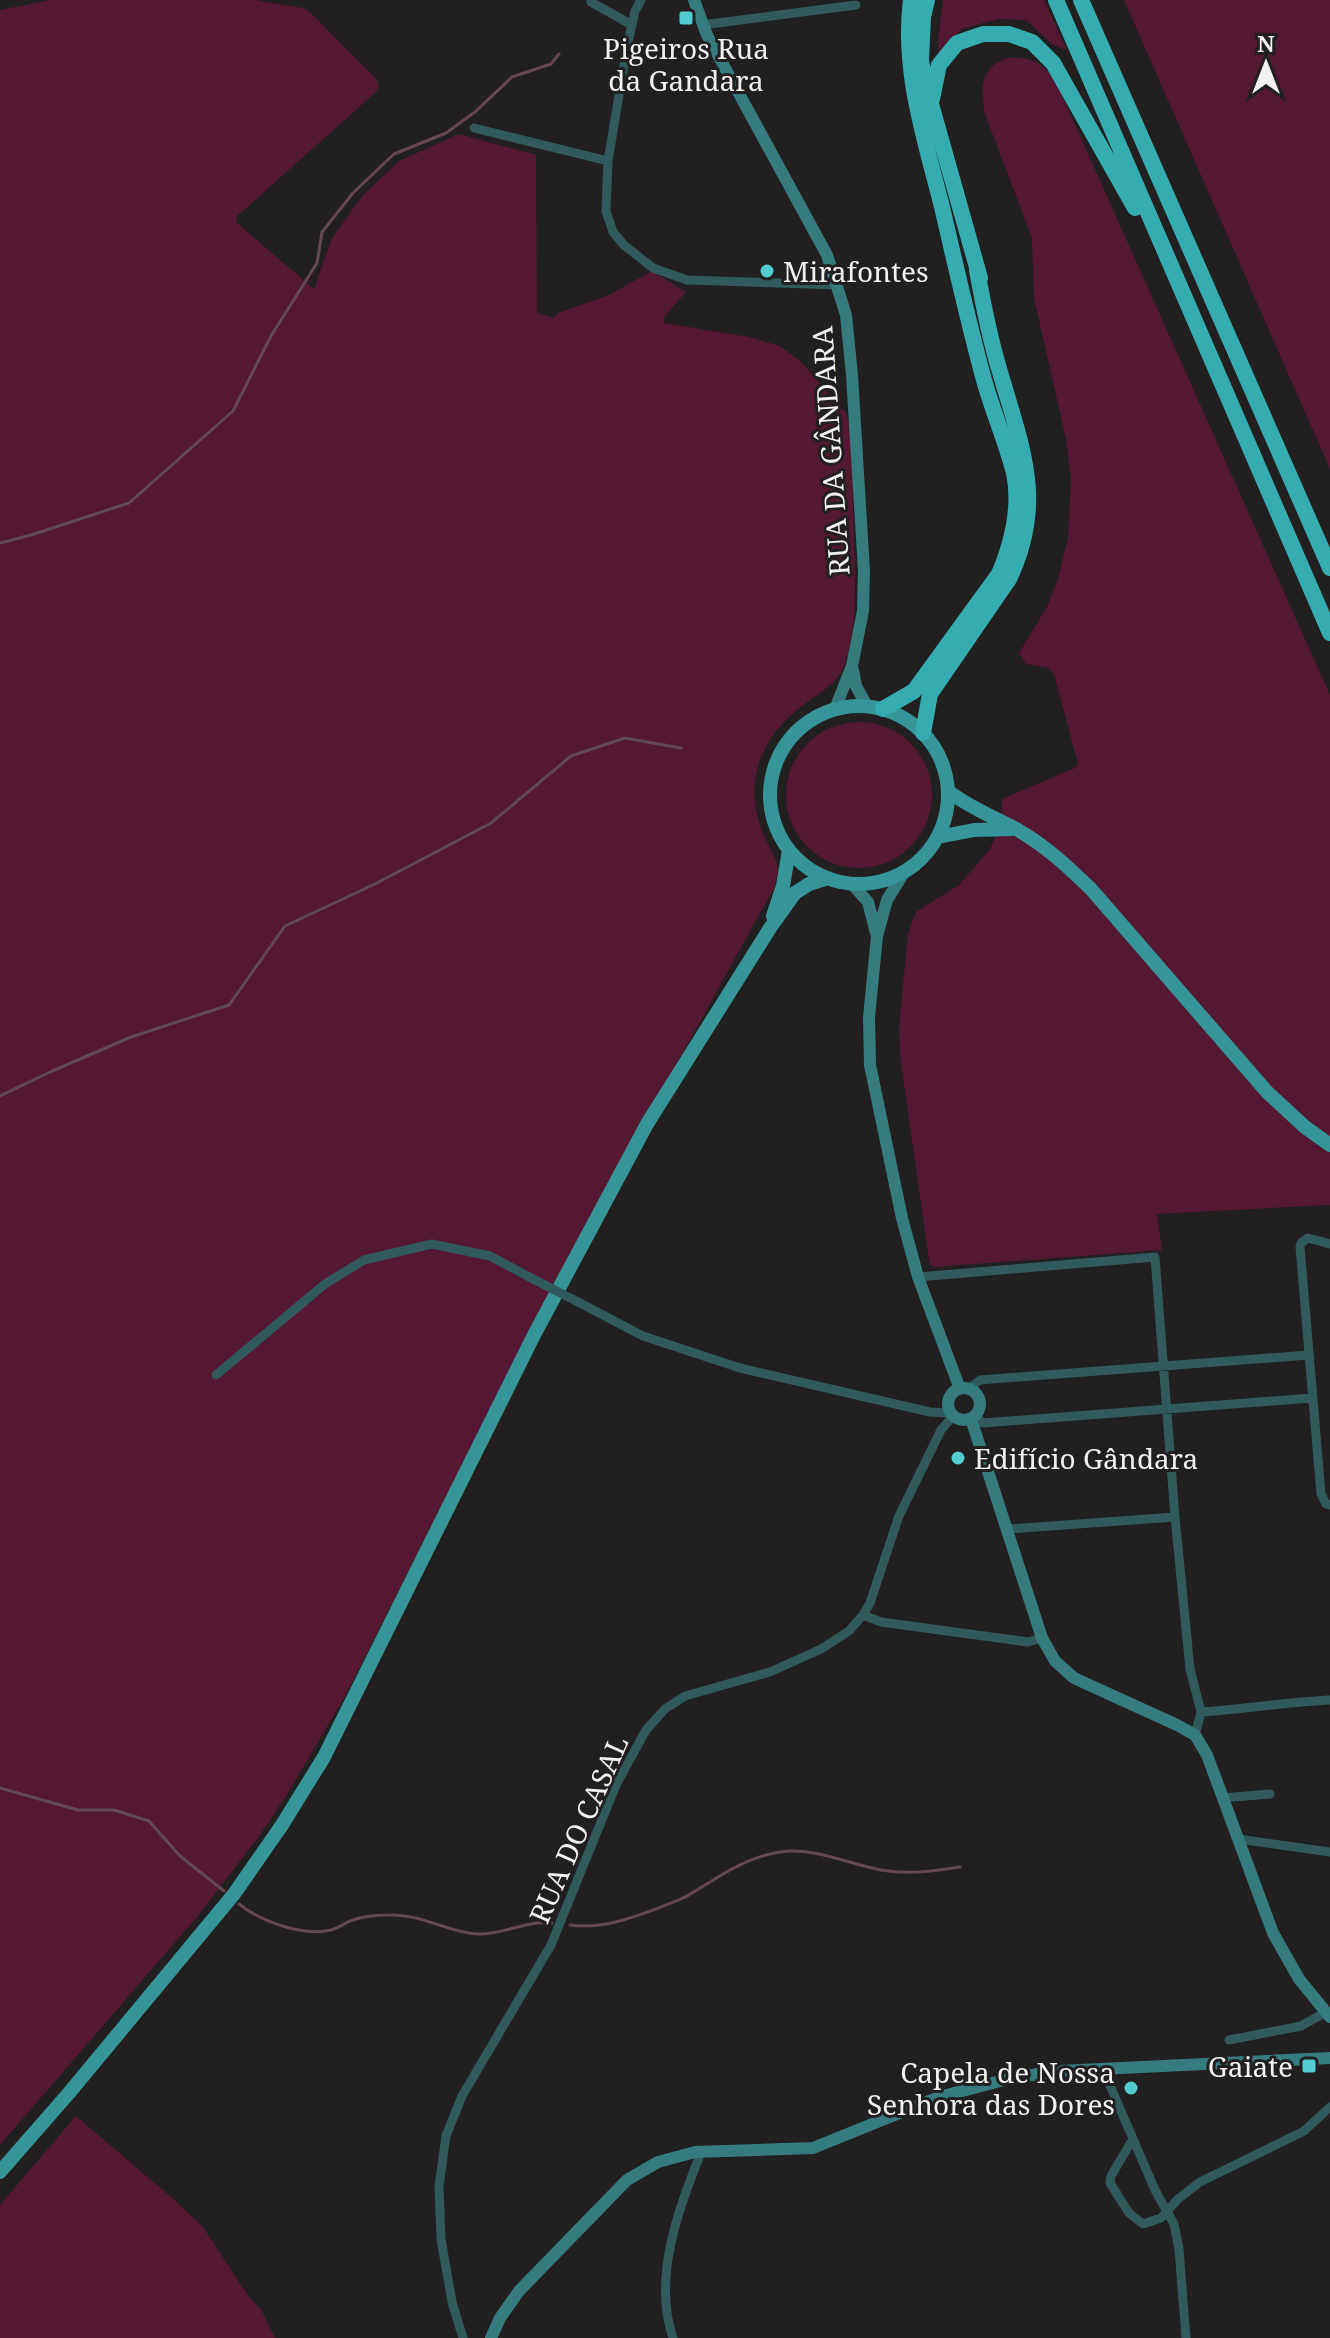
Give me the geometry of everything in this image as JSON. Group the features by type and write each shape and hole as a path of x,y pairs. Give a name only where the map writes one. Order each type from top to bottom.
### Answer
{"highway":[{"path":"923,733 930,694 1009,579 1019,559 1030,493 1027,464 999,371 977,270 921,61 927,0"},
{"path":"1056,0 1330,633"},
{"path":"1081,0 1330,568"},
{"path":"875,708 914,691 999,574 1013,533 1016,493 1014,474 994,416 919,113 909,63 912,5"},
{"path":"931,104 939,65 957,43 983,34 1009,34 1032,42 1053,63 1177,282"}],"main road":[{"name":"RUA DA GÂNDARA","path":"694,0 702,25 827,255 846,315 864,571 863,611 852,666 835,709"},
{"path":"852,666 856,686 875,708"},
{"path":"905,871 879,881 851,883 828,878 800,862 789,850 774,822 770,791 777,760 794,733 806,723 835,709 875,708 911,723 923,733 941,760 948,791 947,807 938,837 929,850 905,871 887,900 877,936 869,1017 870,1065 902,1218 918,1277 964,1389 979,1398 980,1408 973,1418 961,1420 952,1414 949,1398 964,1389"},
{"path":"948,791 976,810 1017,829 1062,862 1091,889 1267,1092 1330,1145"},
{"path":"938,837 974,830 1017,829"},
{"path":"770,928 783,886 789,850"},
{"path":"0,2172 234,1894 282,1825 324,1757 534,1335 647,1124 795,893 809,884 828,878"},
{"path":"851,883 868,902 877,936"},
{"path":"973,1418 1042,1638 1055,1661 1074,1678 1195,1735 1207,1755 1273,1933 1299,1979 1328,2015"},
{"path":"491,2338 500,2318 519,2291 627,2180 658,2162 701,2152 813,2148 939,2097 1012,2078 1059,2071 1330,2058"}],"street":[{"path":"641,0 632,25 608,161 606,211 613,232 653,268 687,280 838,285"},
{"path":"591,2 632,25"},
{"path":"702,25 856,5"},
{"path":"474,128 608,161"},
{"path":"1328,1505 1321,1494 1300,1247 1304,1240 1312,1238 1330,1244"},
{"path":"216,1375 325,1284 364,1260 432,1244 490,1256 643,1336 740,1368 930,1412 952,1414"},
{"path":"918,1277 1155,1257 1190,1669 1201,1712 1195,1735"},
{"path":"964,1389 980,1380 1308,1355"},
{"path":"973,1418 983,1423 1312,1398"},
{"name":"RUA DO CASAL","path":"463,2338 452,2302 441,2239 439,2186 446,2136 462,2096 551,1945 616,1785 646,1730 665,1709 685,1696 770,1672 821,1649 849,1631 870,1603 899,1516 952,1414"},
{"path":"1008,1529 1175,1517"},
{"path":"863,1615 881,1622 1028,1642 1042,1638"},
{"path":"1201,1712 1330,1700"},
{"path":"1222,1798 1270,1794"},
{"path":"1238,1839 1330,1852"},
{"path":"1229,2040 1301,2026 1328,2015"},
{"path":"1103,2069 1155,2190 1174,2224 1186,2338"},
{"path":"1133,2139 1110,2183 1129,2213 1143,2224 1161,2218 1178,2199 1200,2182 1304,2131 1330,2107"},
{"path":"673,2338 664,2292 675,2229 701,2152"}],"shaded area":[{"path":"51,0 255,0 303,8 377,80 379,86 376,92 236,217 237,223 314,289 332,238 363,195 399,161 459,134 536,155 537,313 554,318 558,313 609,295 652,271 686,292 664,317 664,323 749,337 780,346 800,361 846,413 851,430 855,601 850,647 843,669 829,686 778,728 761,757 756,773 756,807 777,864 774,888 556,1282 343,1700 258,1838 197,1917 0,2145 0,10"},
{"path":"943,0 1044,0 1067,50 1052,44 1026,20 998,19 961,29 939,57"},
{"path":"1124,0 1330,0 1330,469"},
{"path":"1008,58 1036,62 1056,82 1330,695 1330,1205 1157,1214 1162,1250 935,1267 930,1265 929,1260 900,1055 899,1026 908,934 916,912 959,885 990,849 1001,824 1002,799 1078,764 1054,674 1048,668 1026,664 1019,653 1047,607 1058,579 1068,538 1071,479 1066,439 1034,298 1032,238 985,114 984,80 992,67"},
{"path":"859,722 887,728 910,744 926,767 932,795 926,823 910,846 887,862 859,868 831,862 808,846 792,823 786,795 792,767 808,744 831,728"},
{"path":"76,2116 203,2227 247,2294 262,2311 275,2338 0,2338 0,2205"}],"waterway":[{"path":"0,543 129,503 233,411 271,336 317,263 322,232 353,193 394,154 446,133 475,112 512,77 551,64 559,54"},
{"path":"0,1096 131,1037 229,1005 285,926 375,884 491,823 571,756 625,738 681,748"},
{"path":"0,1788 78,1810 114,1810 149,1821 180,1856 224,1891"},
{"path":"570,1925 604,1924 637,1916 684,1898 745,1863 780,1852 818,1854 891,1871 921,1872 960,1867"},
{"path":"239,1904 270,1922 320,1932 357,1919 386,1915 413,1917 480,1934 534,1923 552,1923"}],"place":[{"name":"Pigeiros Rua da Gandara","path":"686,18"},
{"name":"Mirafontes","path":"767,271"},
{"name":"Edifício Gândara","path":"958,1458"},
{"name":"Gaiate","path":"1309,2066"},
{"name":"Capela de Nossa Senhora das Dores","path":"1131,2088"}]}
